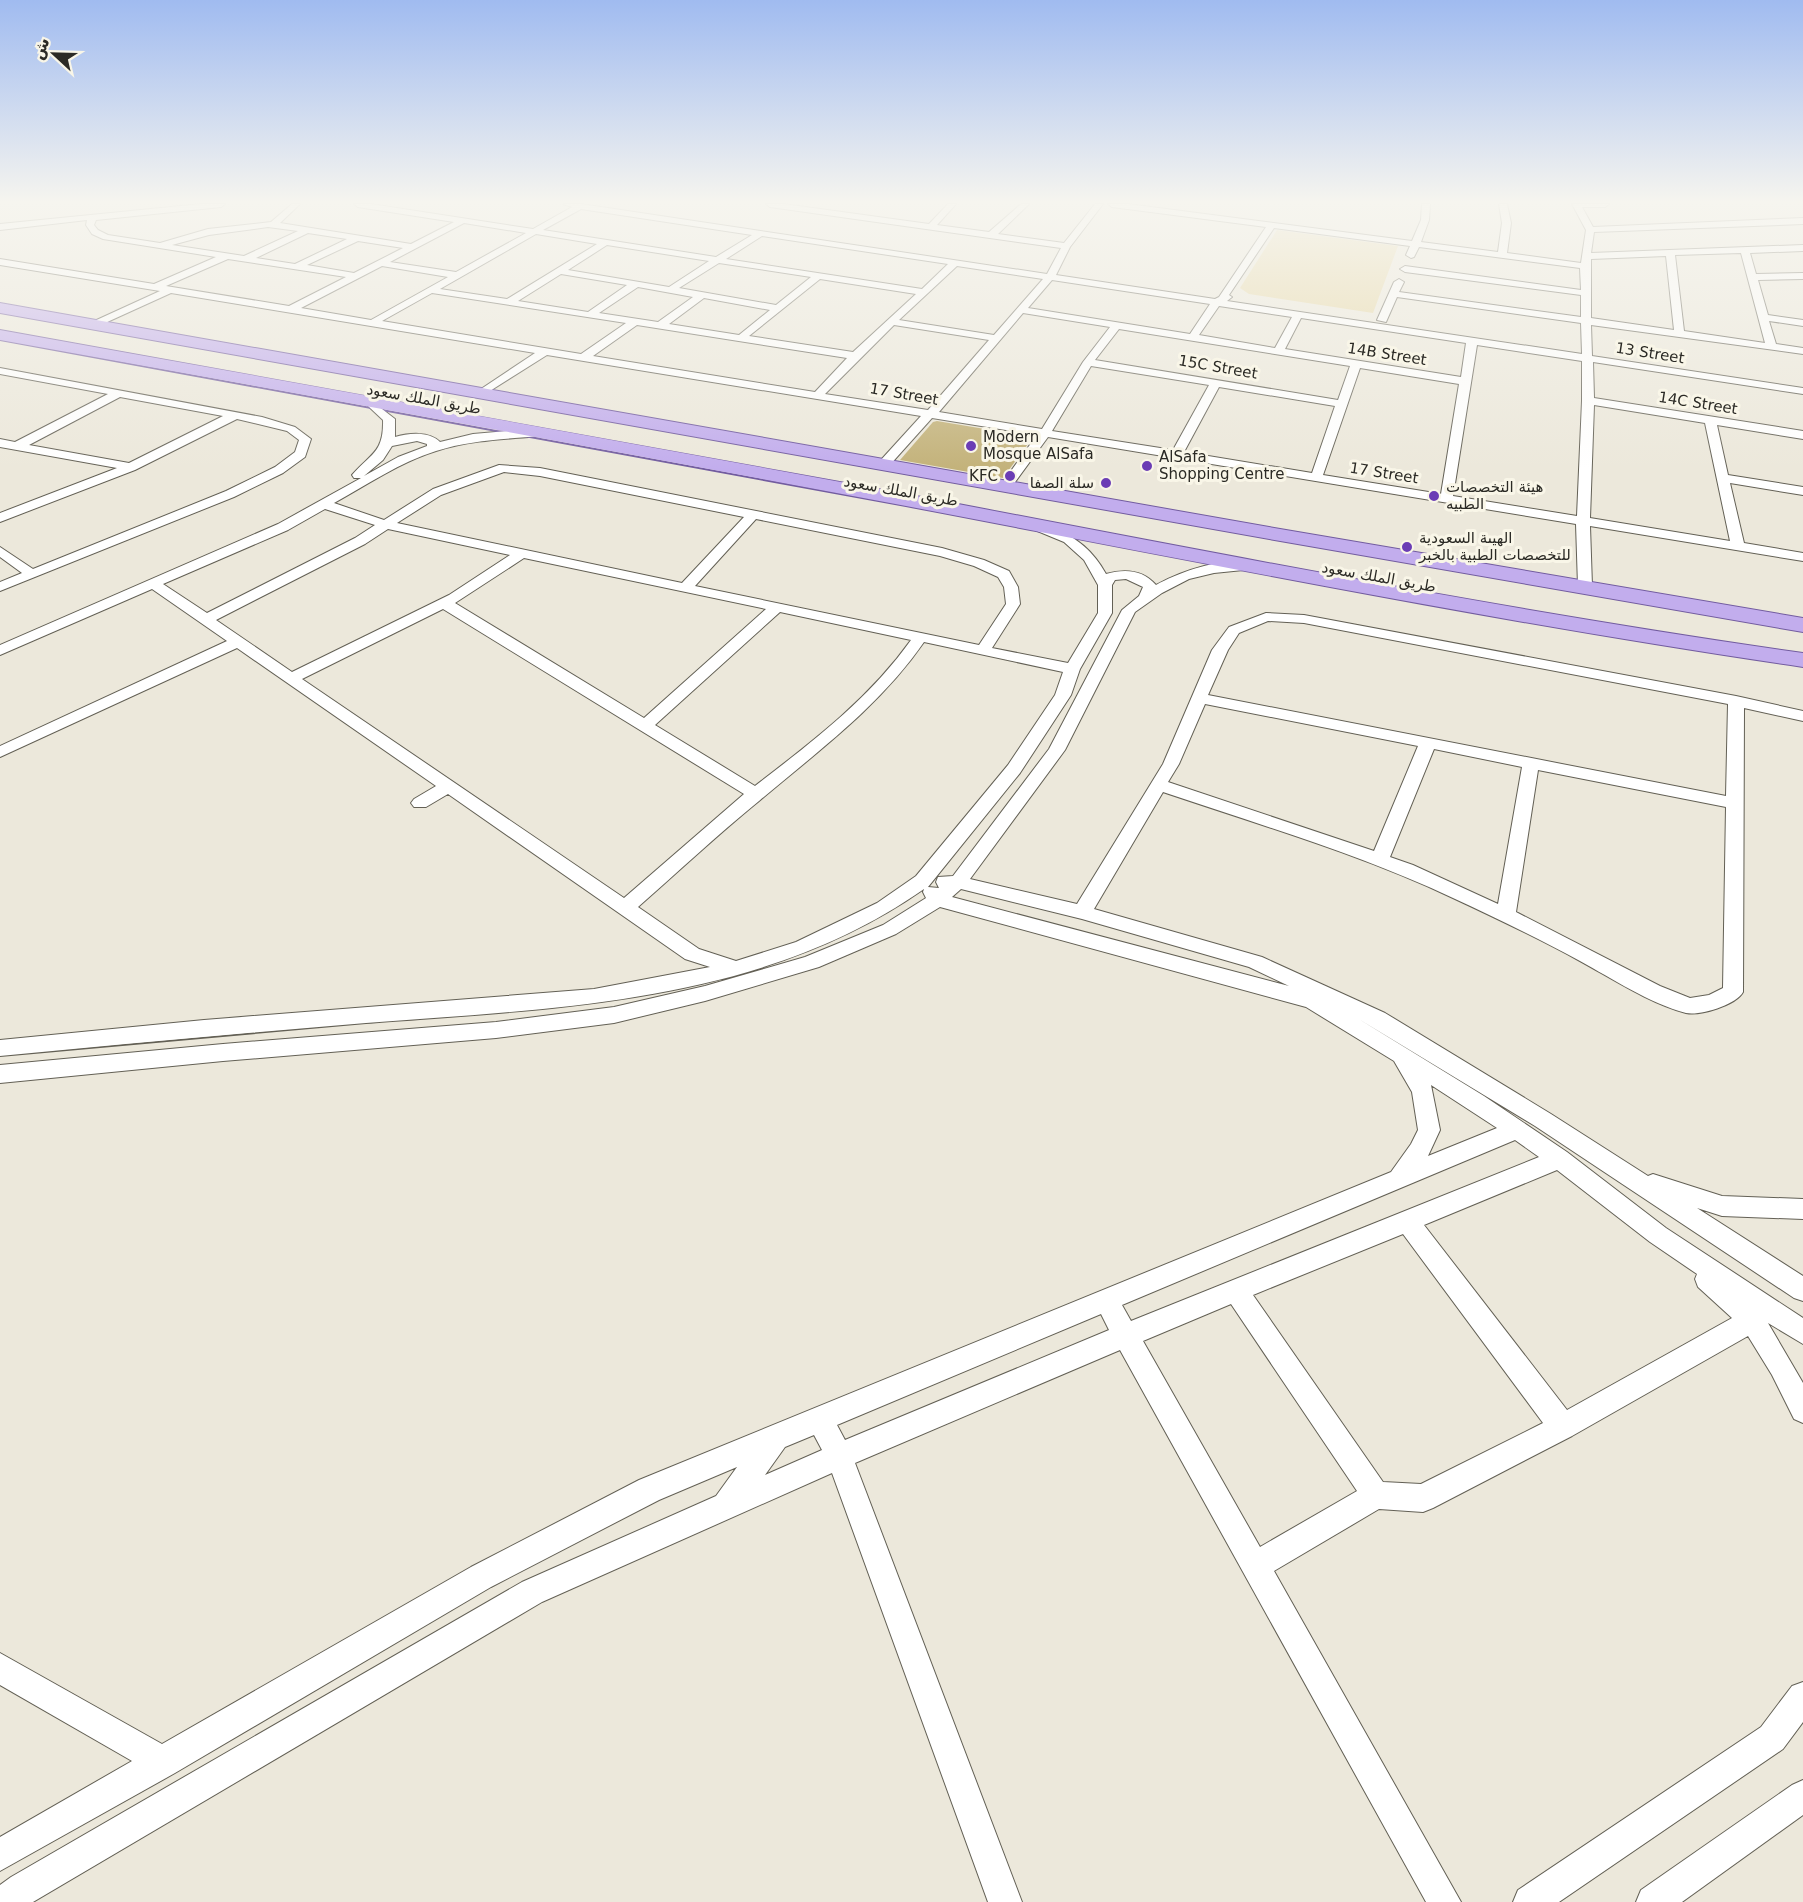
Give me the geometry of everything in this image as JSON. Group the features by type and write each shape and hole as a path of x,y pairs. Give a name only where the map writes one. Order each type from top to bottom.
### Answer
{"main road":[{"name":"طريق الملك سعود","path":"0,309 1803,625"},
{"name":"طريق الملك سعود","path":"0,327 236,365 702,449 835,479 1287,561 1588,614 1803,648"},
{"path":"0,334 546,432 1252,566 1699,645 1803,660"}],"street":[{"path":"94,325 164,293"},
{"name":"17 Street","path":"187,293 1803,557"},
{"path":"290,310 323,293"},
{"path":"372,323 425,293"},
{"path":"448,293 855,356"},
{"path":"509,302 524,293"},
{"path":"591,314 623,293"},
{"path":"688,293 778,308"},
{"path":"741,338 797,293"},
{"path":"817,396 855,356 922,293"},
{"path":"884,464 1036,293"},
{"name":"13 Street","path":"1185,293 1382,321 1803,391"},
{"path":"1193,337 1226,293"},
{"path":"1585,293 1588,401 1583,522 1585,586"},
{"path":"1674,293 1679,333"},
{"path":"1756,293 1771,346"},
{"path":"1382,321 1394,294 1803,351"},
{"path":"661,325 702,295"},
{"name":"13 Street","path":"1222,298 1298,314 1472,341 1803,383"},
{"name":"14B Street","path":"1021,310 1464,381"},
{"path":"1279,351 1298,314"},
{"path":"1763,317 1803,322"},
{"path":"584,357 636,321"},
{"path":"891,322 996,338"},
{"path":"1006,486 1045,433 1088,362 1116,326"},
{"path":"1446,500 1472,341"},
{"path":"482,393 545,351"},
{"name":"15C Street","path":"1088,362 1342,404"},
{"path":"1316,478 1356,364"},
{"path":"0,371 235,415 291,429 305,439 301,454 279,470 230,494 0,587"},
{"path":"0,384 23,375"},
{"path":"1177,454 1216,382"},
{"path":"17,446 120,393"},
{"name":"14C Street","path":"1588,401 1803,435"},
{"path":"0,642 253,533 360,475 386,451 388,443 389,419 373,405"},
{"path":"0,518 131,467 235,415"},
{"path":"1710,420 1738,547"},
{"path":"0,650 283,527 402,460 432,448 473,438 546,432"},
{"path":"388,443 405,437 425,438 434,442 432,448"},
{"path":"0,443 131,467"},
{"path":"207,619 307,569 387,525 437,492 466,479 504,468 540,472 753,514 942,552 979,563 1004,574 1011,587 1013,604 984,649"},
{"path":"1722,478 1803,491"},
{"path":"323,504 387,525 1072,669"},
{"path":"686,587 753,514"},
{"path":"1040,527 1069,539 1090,558 1105,585"},
{"path":"0,552 32,574"},
{"path":"292,678 444,603 522,553"},
{"path":"0,1074 256,1049 506,1029 615,1015 719,990 811,964 910,920 939,900 958,882 1057,750 1129,610 1146,596 1182,576 1215,567 1252,566"},
{"path":"0,1048 204,1028 594,997 692,979 803,947 885,908 923,881 1014,769 1063,695 1072,669 1105,613 1105,585 1109,577 1130,575 1143,579 1150,586 1146,596"},
{"path":"154,584 692,954 736,968"},
{"path":"444,603 756,794"},
{"path":"645,726 778,606"},
{"path":"1082,912 1171,764 1220,650 1234,630 1266,617 1304,619 1736,700 1803,716"},
{"path":"626,907 756,794 839,729 903,664 921,636"},
{"path":"0,752 239,641"},
{"path":"1699,645 1803,665"},
{"path":"1199,698 1735,803"},
{"path":"1159,785 1407,869 1506,915 1653,992 1689,1006 1713,1002 1733,992 1736,700"},
{"path":"1380,860 1428,743"},
{"path":"1506,915 1531,763"},
{"path":"420,803 449,786"},
{"path":"923,881 958,882 1082,912 1255,962 1378,1018 1543,1120 1803,1290"},
{"path":"923,881 939,900 1313,1001 1559,1159 1658,1235 1803,1332"},
{"path":"1399,1055 1423,1090 1429,1130 1420,1150 1399,1178"},
{"path":"0,1855 481,1577 649,1490 1516,1130"},
{"path":"5,1902 23,1889 532,1592 839,1456 1559,1159"},
{"path":"1629,1176 1722,1206 1803,1209"},
{"path":"1407,1221 1563,1427"},
{"path":"1658,1235 1752,1320 1781,1366 1803,1410"},
{"path":"1236,1291 1376,1495"},
{"path":"1106,1300 1444,1902"},
{"path":"1256,1566 1376,1495 1422,1498 1563,1427 1752,1320"},
{"path":"820,1419 839,1456 1005,1902"},
{"path":"723,1507 776,1437"},
{"path":"0,1668 164,1762"},
{"path":"1772,1737 1803,1697"},
{"path":"1530,1902 1803,1715"},
{"path":"1653,1902 1803,1796"}],"shaded area":[{"path":"1247,293 1381,293 1373,313"}],"building":[{"name":"Modern Mosque AlSafa","path":"933,422 1033,437 1003,478 900,460"}],"place":[{"name":"Modern Mosque AlSafa","path":"971,446"},
{"name":"AlSafa Shopping Centre","path":"1147,466"},
{"name":"KFC","path":"1010,476"},
{"name":"سلة الصفا","path":"1106,483"},
{"name":"هيئة التخصصات الطبيه","path":"1434,496"},
{"name":"الهيىة السعودية للتخصصات الطبية بالخبر","path":"1407,547"}]}
